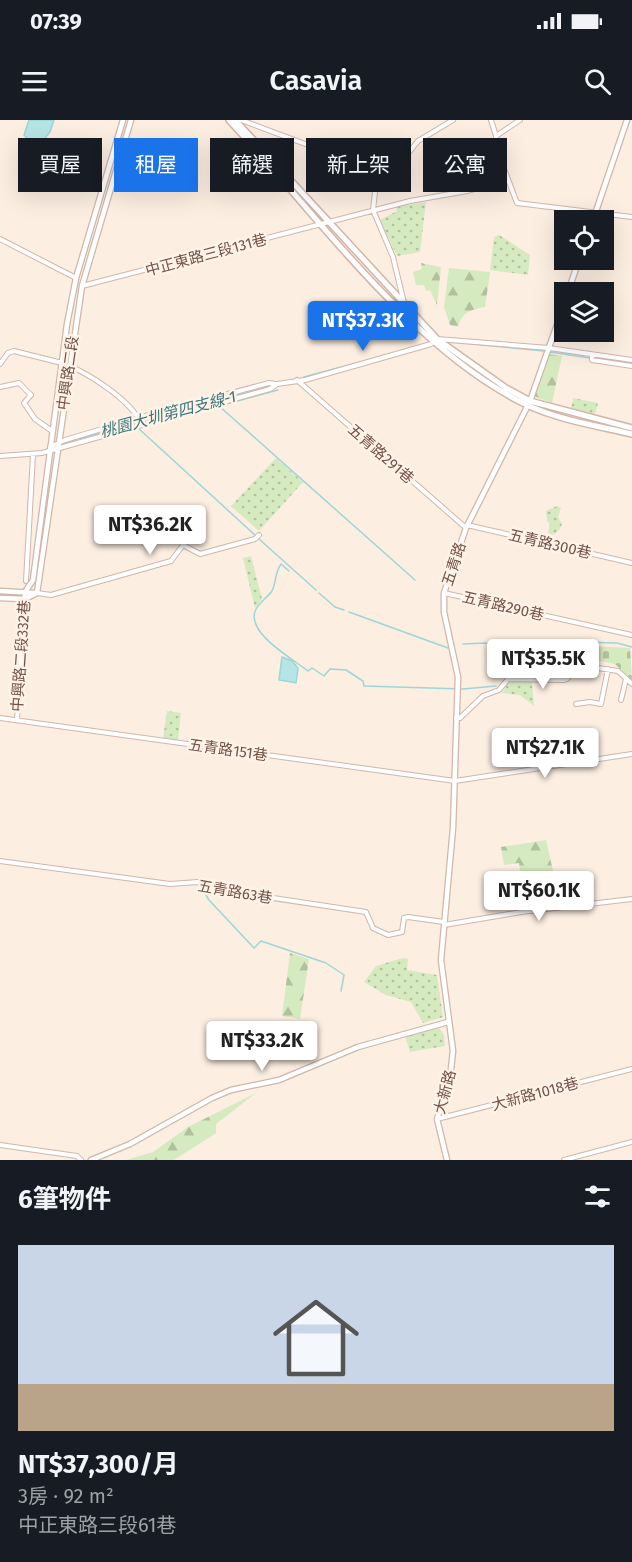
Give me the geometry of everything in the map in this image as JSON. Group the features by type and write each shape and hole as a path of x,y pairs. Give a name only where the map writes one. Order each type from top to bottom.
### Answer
{"main road":[{"path":"229,120 435,340 529,403 632,434"},
{"path":"235,120 325,223 435,340"},
{"path":"529,403 632,428"}],"street":[{"name":"中興路二段","path":"37,593 82,286 131,120"},
{"path":"241,120 306,145"},
{"path":"411,150 418,141 453,120"},
{"path":"491,120 496,136 520,120"},
{"path":"597,210 627,120"},
{"name":"中興路二段","path":"25,592 33,580 49,449 76,278 122,122"},
{"path":"122,122 129,126"},
{"path":"507,180 517,203 572,210"},
{"path":"375,192 373,210 393,256 405,307"},
{"name":"中正東路三段131巷","path":"82,286 373,210 462,192"},
{"path":"614,215 632,217"},
{"path":"0,239 76,278 82,286"},
{"name":"五青路","path":"448,1022 441,960 455,782 458,677 444,612 444,592 467,526 529,403 554,334"},
{"path":"58,445 270,389 277,384 296,379 305,380 431,344 435,340 549,348 632,360"},
{"path":"0,364 8,353 14,351 62,363 85,372 122,399 138,418"},
{"path":"592,355 591,360 632,366"},
{"name":"五青路291巷","path":"296,379 467,526"},
{"path":"0,387 19,383 31,395 24,403 34,419 52,431"},
{"path":"0,456 33,455 138,418 269,383 277,384"},
{"path":"26,581 33,455"},
{"name":"五青路300巷","path":"467,526 632,563"},
{"path":"0,591 51,595 171,561 183,545 200,554 255,539 259,535"},
{"name":"中興路二段332巷","path":"17,720 25,592"},
{"name":"五青路290巷","path":"444,592 632,635"},
{"path":"0,598 25,599 37,593"},
{"path":"456,718 460,718 483,696 499,690 508,679 567,679 578,665 618,671 632,684"},
{"path":"576,704 590,702 601,704 608,669"},
{"path":"621,700 626,678"},
{"name":"五青路151巷","path":"0,718 455,782 632,754"},
{"name":"五青路63巷","path":"0,861 170,884 198,882 207,888 366,912 373,928 388,935 402,932 404,918 408,916 444,924"},
{"path":"444,924 520,912 632,899"},
{"path":"91,1160 130,1144 212,1098 231,1090 279,1080 358,1047 448,1022"},
{"name":"大新路","path":"447,1160 437,1119 452,1067 453,1051 448,1022"},
{"name":"大新路1018巷","path":"437,1119 632,1069"},
{"path":"564,1160 632,1142"},
{"path":"0,1145 77,1156 81,1160"}],"green space":[{"path":"426,202 420,252 397,256 380,220 397,211 396,207"},
{"path":"499,235 530,255 528,275 490,270 494,237"},
{"path":"421,263 441,267 437,305 430,290 426,291 424,285 416,285 413,272 422,269"},
{"path":"449,268 490,272 485,307 467,312 458,327 450,325 444,307"},
{"path":"549,354 562,356 552,403 534,396"},
{"path":"573,398 598,403 595,414 571,408"},
{"path":"276,458 303,482 259,531 231,506"},
{"path":"557,506 561,508 558,517 562,524 553,535 548,533 550,524 547,521 546,511"},
{"path":"251,556 262,599 255,608 243,558"},
{"path":"524,643 630,648 632,680 615,664 578,657 569,676 552,677 552,658 501,658 497,650"},
{"path":"509,682 532,682 534,706 520,695 502,693"},
{"path":"167,711 181,713 178,740 163,738"},
{"path":"546,840 561,906 525,909 531,897 531,890 522,885 519,863 504,865 501,847"},
{"path":"290,953 309,959 300,1019 282,1016"},
{"path":"403,958 408,959 407,970 437,975 443,1017 423,1023 411,1002 386,995 364,982 376,966"},
{"path":"439,1028 444,1035 445,1046 410,1052 405,1036"},
{"path":"256,1093 216,1124 216,1133 174,1160 126,1160 153,1152 188,1127"}],"water":[{"path":"29,120 54,120 45,138 27,138 24,135"},
{"path":"282,657 292,661 298,668 296,683 279,680"}],"waterway":[{"name":"桃園大圳第四支線-1","path":"464,343 544,351"},
{"name":"桃園大圳第四支線-1","path":"550,352 590,358"},
{"name":"桃園大圳第四支線-1","path":"304,377 390,354"},
{"name":"桃園大圳第四支線-1","path":"594,358 627,363"},
{"name":"桃園大圳第四支線-1","path":"67,442 268,387"},
{"path":"278,390 219,406 415,580"},
{"path":"138,428 256,536"},
{"path":"259,539 316,590"},
{"path":"289,571 281,564 272,591 258,606 254,618 263,636 308,671 312,668 324,676 330,669 346,670 363,681 364,686 463,689 496,686"},
{"path":"319,593 335,607 344,610"},
{"path":"349,612 448,648"},
{"path":"463,644 485,643 498,646 538,641 617,643 632,647"},
{"path":"201,887 209,900 254,948 261,941 326,963 344,975 341,991"}]}
